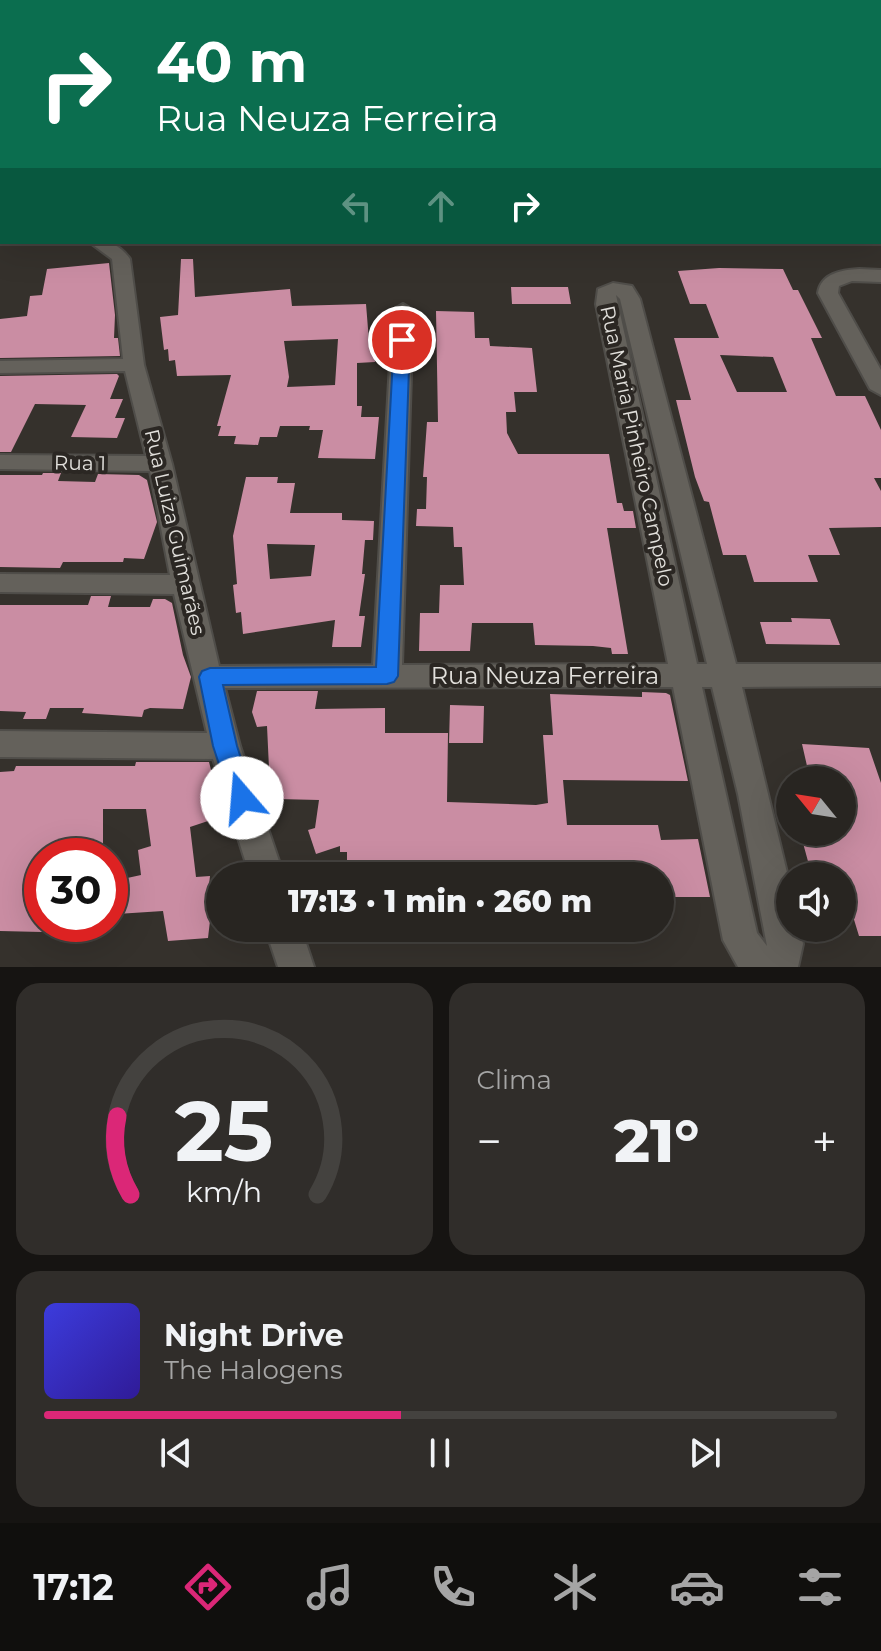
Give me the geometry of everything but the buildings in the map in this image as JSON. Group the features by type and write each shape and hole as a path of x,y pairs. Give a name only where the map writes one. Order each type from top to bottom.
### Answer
{"street":[{"name":"Rua Luiza Guimarães","path":"102,244 116,252 121,259 134,365 160,464 185,585 225,746 262,862"},
{"path":"881,276 835,278 828,287 828,293 881,389"},
{"name":"Rua Maria Pinheiro Campelo","path":"760,967 741,940 605,296 613,289 625,290 630,299 754,794 785,944 780,967"},
{"path":"387,676 403,310"},
{"path":"0,367 134,365"},
{"path":"635,440 664,439"},
{"name":"Rua 1","path":"0,462 160,464"},
{"path":"0,583 185,585"},
{"name":"Rua Neuza Ferreira","path":"210,677 881,675"},
{"path":"0,744 225,746"},
{"path":"288,942 296,967"}],"route":[{"path":"242,798 225,746 210,677 387,676 402,340"}]}
